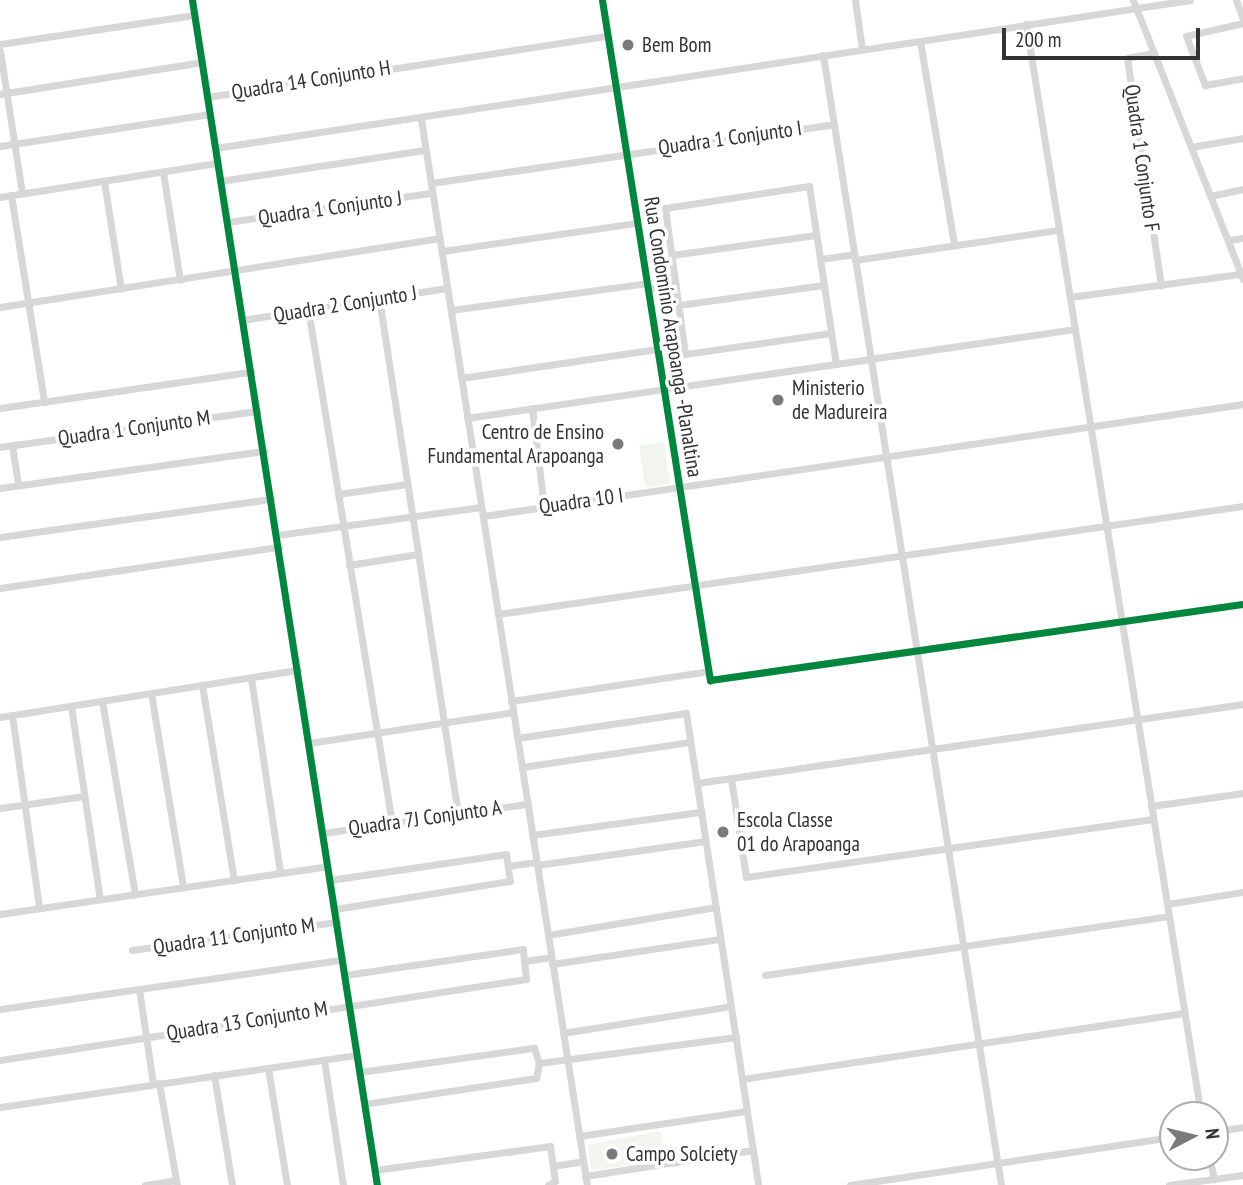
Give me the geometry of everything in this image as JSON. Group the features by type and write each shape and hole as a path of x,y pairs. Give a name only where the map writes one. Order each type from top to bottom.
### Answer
{"street":[{"path":"192,0 377,1185"},
{"name":"Rua Condomínio Arapoanga -Planaltina","path":"602,0 710,680 917,651"},
{"path":"855,0 863,49"},
{"path":"215,148 616,90 1135,4 1190,0"},
{"path":"1236,0 1243,21 1186,36 1205,85 1243,78"},
{"path":"1070,298 1242,277 1135,4"},
{"path":"0,44 194,15"},
{"path":"1026,24 1199,1101"},
{"name":"Quadra 14 Conjunto H","path":"207,97 607,36"},
{"path":"920,41 954,245"},
{"path":"0,51 3,94 15,143 22,193"},
{"name":"Quadra 1 Conjunto F","path":"1154,53 1127,58 1161,285"},
{"path":"823,55 1001,1185"},
{"path":"3,94 202,62"},
{"path":"0,146 210,114"},
{"path":"421,119 587,1185"},
{"name":"Quadra 1 Conjunto I","path":"431,183 626,152 834,124"},
{"path":"1191,147 1243,138"},
{"name":"Quadra 1 Conjunto J","path":"220,181 425,150"},
{"path":"0,197 218,163"},
{"path":"163,172 180,280"},
{"path":"104,181 121,289"},
{"path":"831,333 685,354 665,208 808,186 836,364"},
{"path":"1210,196 1243,190"},
{"name":"Quadra 1 Conjunto J","path":"227,222 432,194"},
{"path":"11,195 44,402"},
{"path":"442,251 637,223"},
{"path":"820,259 954,245 1059,230"},
{"path":"672,256 816,235"},
{"path":"0,307 439,238"},
{"path":"1228,240 1243,238"},
{"path":"451,310 676,284"},
{"path":"679,305 824,285"},
{"name":"Quadra 2 Conjunto J","path":"242,320 447,288"},
{"path":"379,298 458,814"},
{"path":"308,309 374,733 392,823"},
{"path":"467,418 1075,329"},
{"path":"461,378 657,349"},
{"path":"0,408 251,372"},
{"name":"Quadra 10 I","path":"483,516 1243,404"},
{"path":"532,408 544,507"},
{"name":"Quadra 1 Conjunto M","path":"0,447 257,411"},
{"path":"12,446 18,485"},
{"name":"Quadra 1 Conjunto M","path":"0,488 264,451"},
{"path":"338,494 407,484"},
{"path":"0,537 271,499"},
{"path":"498,614 1243,506"},
{"path":"277,535 481,507"},
{"path":"0,588 279,547"},
{"path":"349,565 418,554"},
{"path":"917,651 1243,604"},
{"path":"0,717 298,670"},
{"path":"511,701 709,671"},
{"path":"251,678 281,873"},
{"path":"202,685 234,880"},
{"path":"151,693 183,887"},
{"path":"102,701 135,894"},
{"path":"696,783 1243,704"},
{"path":"71,706 100,899"},
{"path":"309,743 513,712"},
{"path":"517,738 686,713 758,1185"},
{"path":"12,715 39,908"},
{"path":"522,767 690,742"},
{"path":"731,778 746,877 1153,819"},
{"path":"1151,806 1243,793"},
{"path":"0,808 84,796"},
{"name":"Quadra 7J Conjunto A","path":"323,833 527,804"},
{"path":"532,835 701,812"},
{"path":"508,866 705,841"},
{"path":"330,880 506,854 510,881 335,909"},
{"path":"0,914 328,866"},
{"path":"1167,904 1243,892"},
{"path":"548,935 716,907"},
{"path":"765,975 1169,916"},
{"name":"Quadra 11 Conjunto M","path":"132,950 337,922"},
{"path":"345,975 523,949 524,961 552,961 720,939"},
{"path":"0,1009 342,960"},
{"name":"Quadra 13 Conjunto M","path":"0,1060 526,979 524,961"},
{"path":"139,989 145,1037 177,1183 145,1185"},
{"path":"563,1033 731,1006"},
{"path":"742,1079 1184,1013"},
{"path":"539,1063 736,1037"},
{"path":"360,1072 534,1048 539,1063 536,1078 365,1104"},
{"path":"0,1107 357,1055"},
{"path":"324,1060 343,1185"},
{"path":"268,1068 287,1185"},
{"path":"214,1075 232,1185"},
{"path":"579,1136 747,1111"},
{"path":"850,1185 1159,1139"},
{"path":"375,1170 550,1146 555,1181 548,1185"},
{"path":"585,1176 753,1150"},
{"path":"553,1166 583,1161"},
{"path":"1212,1171 1214,1179"},
{"path":"1169,1185 1243,1175"}],"shaded area":[{"path":"664,442 670,484 645,487 639,445"},
{"path":"660,1131 666,1162 591,1170 588,1145"}],"cycle path":[{"path":"192,0 377,1185"},
{"path":"602,0 710,680 1243,604"}],"place":[{"name":"Bem Bom","path":"628,45"},
{"name":"Ministerio de Madureira","path":"778,400"},
{"name":"Centro de Ensino Fundamental Arapoanga","path":"618,444"},
{"name":"Escola Classe 01 do Arapoanga","path":"723,832"},
{"name":"Campo Solciety","path":"612,1154"}]}
